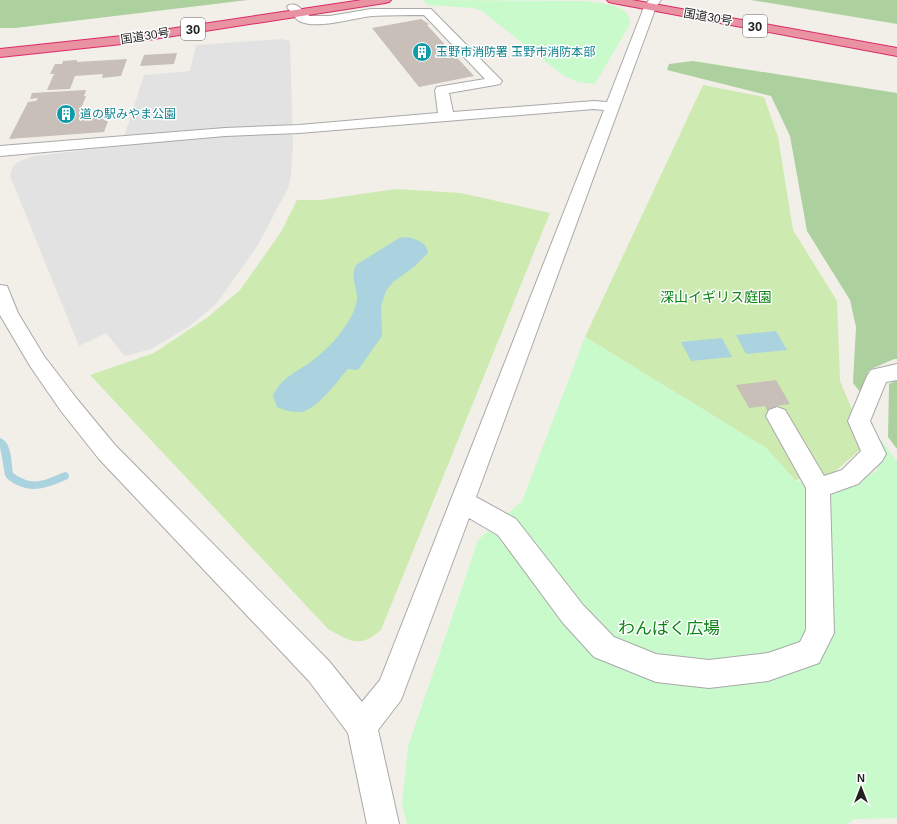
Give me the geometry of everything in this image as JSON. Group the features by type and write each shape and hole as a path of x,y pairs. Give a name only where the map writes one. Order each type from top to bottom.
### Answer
{"highway":[{"name":"国道30号","path":"0,53 122,40 295,10 340,0"},
{"name":"国道30号","path":"0,45 385,0"},
{"name":"国道30号","path":"613,0 655,2 897,44"},
{"name":"国道30号","path":"655,2 897,52"}],"street":[{"path":"362,726 391,690 611,106 655,2"},
{"path":"295,10 303,18 318,20 371,13 426,11 495,81 442,90 446,116"},
{"path":"0,151 225,132 299,129 594,105 611,106"},
{"path":"0,290 9,314 37,360 69,405 107,452 319,671 362,726 383,824"},
{"path":"818,488 850,477 874,454 859,421 878,376 897,372"},
{"path":"462,501 507,527 573,614 604,647 656,668 709,674 768,667 809,653 820,633 818,488 777,416"}],"green space":[{"path":"0,0 248,0 15,28 0,28"},
{"path":"423,0 586,1 607,4 620,8 629,17 630,24 595,84 578,82 564,76 482,11 473,8 428,5"},
{"path":"751,0 897,0 897,24"},
{"path":"693,61 897,93 897,359 869,370 860,392 853,383 856,327 850,300 807,231 790,136 771,96 667,70 669,64"},
{"name":"深山イギリス庭園","path":"703,85 764,97 778,137 793,230 837,301 840,381 851,407 863,447 833,473 795,480 766,448 585,337"},
{"path":"396,189 461,193 550,213 381,630 367,640 354,641 342,637 328,629 90,375 154,353 208,317 240,290 281,232 297,200 320,200"},
{"name":"わんぱく広場","path":"585,337 766,448 795,480 834,492 877,471 880,439 897,461 897,818 855,819 847,824 407,824 402,804 408,747 478,540 522,501"},
{"path":"897,380 897,449 888,437 889,384"}],"shaded area":[{"name":"道の駅みやま公園","path":"281,39 290,41 293,143 291,176 288,188 258,245 217,303 190,326 151,349 125,356 106,333 79,346 10,176 13,166 18,162 34,156 121,146 144,75 190,71 196,45"}],"water":[{"path":"406,237 417,240 426,246 428,253 414,267 393,282 386,291 381,306 382,336 358,370 348,369 319,402 306,411 293,412 277,407 273,396 276,389 292,374 310,363 327,348 336,339 351,317 357,300 354,284 356,265 399,238"},
{"path":"776,331 787,350 746,354 736,335"},
{"path":"722,338 732,357 691,361 681,342"}],"building":[{"name":"玉野市消防署 玉野市消防本部","path":"421,19 429,24 427,25 474,76 419,87 372,28"},
{"path":"177,53 174,64 140,66 144,55"},
{"path":"127,59 121,76 102,78 103,74 75,76 70,89 47,90 54,74 50,74 55,64 62,64 63,61 77,60 77,62"},
{"name":"道の駅みやま公園","path":"86,90 84,96 86,96 79,114 111,112 105,121 108,121 104,132 9,139 28,102 36,101 38,98 30,99 32,93"},
{"path":"776,380 790,404 776,406 778,410 768,412 765,406 749,408 736,385"}],"waterway":[{"path":"0,441 4,446 9,475 23,484 36,486 43,485 65,476"}],"place":[{"name":"玉野市消防署 玉野市消防本部","path":"422,52"},
{"name":"道の駅みやま公園","path":"66,114"}]}
